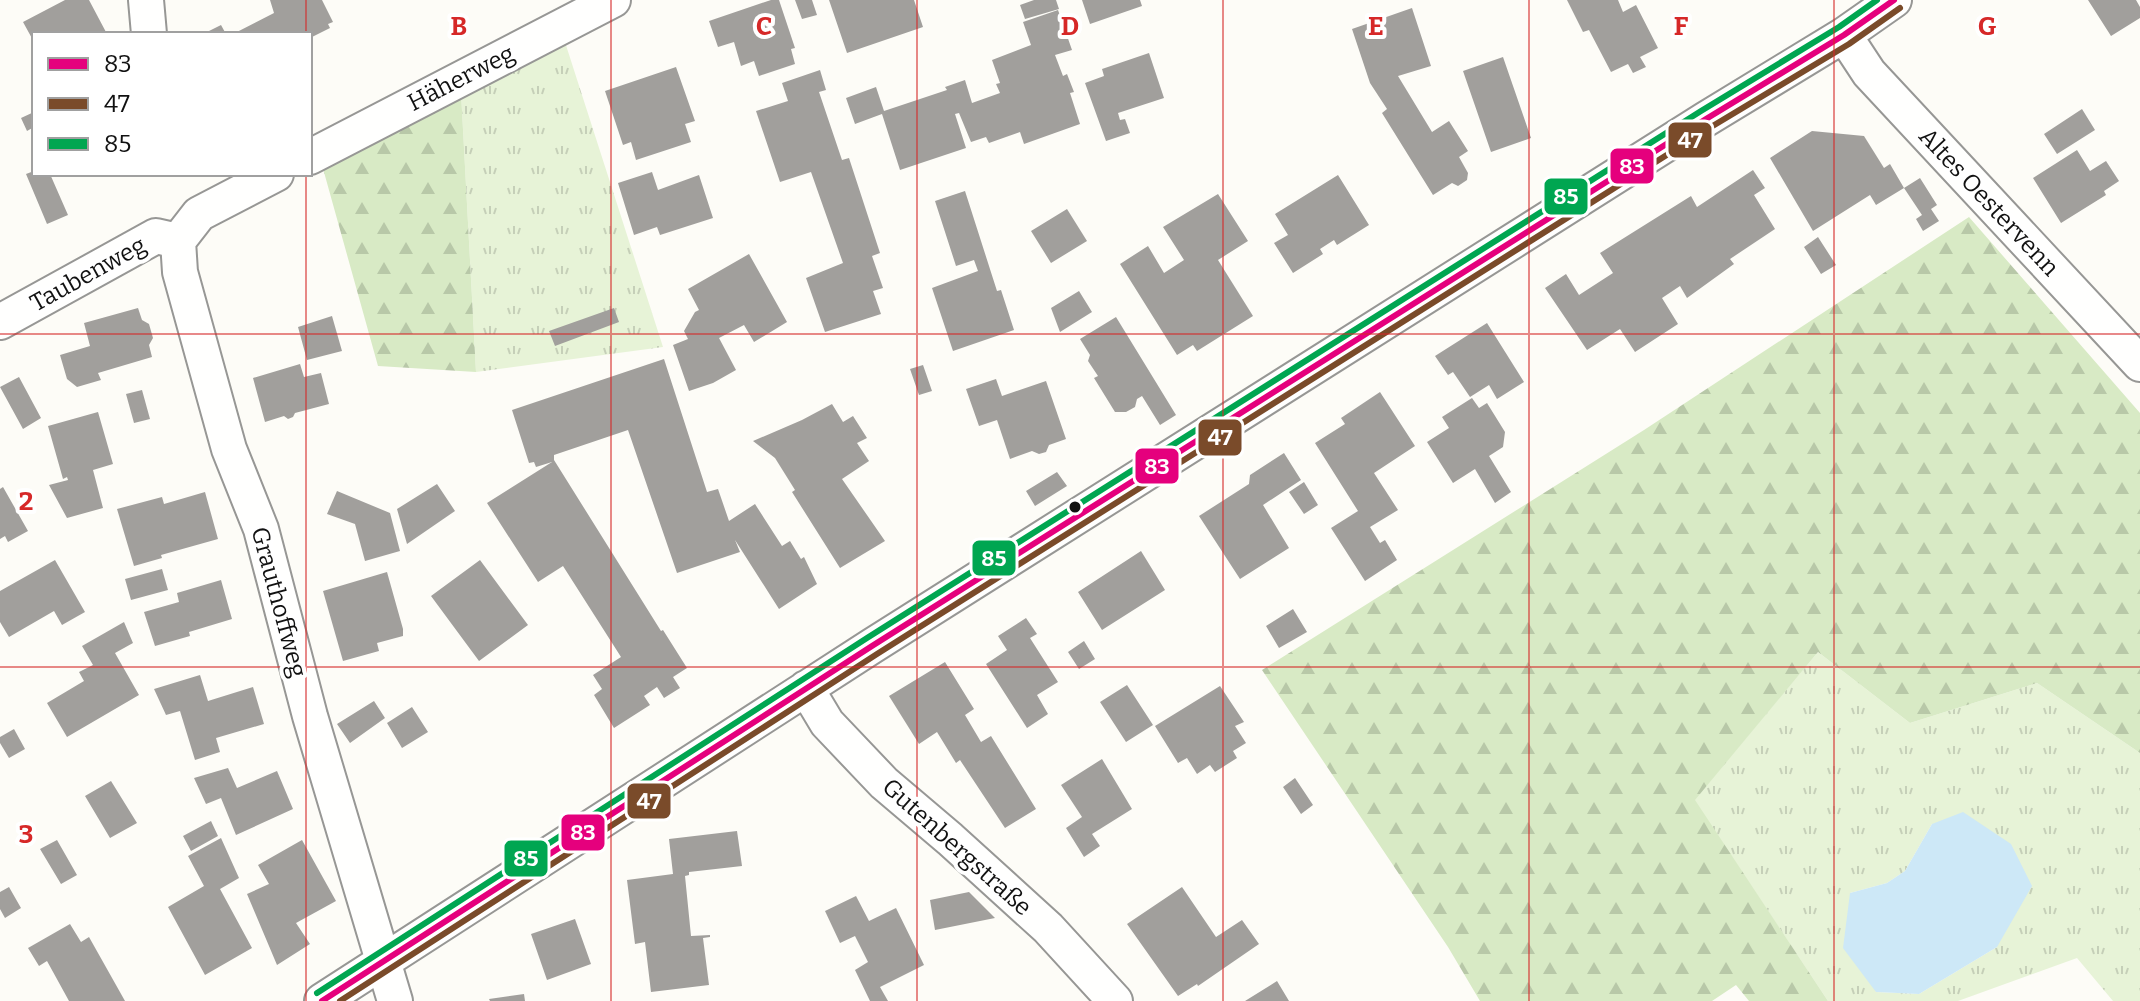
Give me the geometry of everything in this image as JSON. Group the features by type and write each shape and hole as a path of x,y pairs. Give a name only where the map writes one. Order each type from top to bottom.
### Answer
{"street":[{"path":"146,0 149,32"},
{"name":"Häherweg","path":"312,156 613,0"},
{"path":"322,1001 806,688 1692,127 1844,35 1894,0"},
{"name":"Altes Oestervenn","path":"1844,35 1869,73 2140,364"},
{"path":"178,241 199,214 272,176"},
{"name":"Taubenweg","path":"0,322 156,236 178,241"},
{"name":"Grauthoffweg","path":"178,241 180,272 229,449 261,529 310,716 395,1001"},
{"name":"Gutenbergstraße","path":"806,688 827,723 884,783 1048,928 1115,1001"}],"green space":[{"path":"564,39 663,347 476,372 461,92"},
{"path":"461,92 476,372 378,366 322,165"},
{"path":"1969,217 2140,413 2140,753 2037,683 1910,723 1818,652 1695,800 1828,1001 1749,1001 1736,985 1712,1001 1480,1001 1448,947 1262,670 1644,430"},
{"path":"1818,652 1910,723 2037,683 2140,753 2140,1001 2113,1001 2077,958 1958,1001 1828,1001 1694,800","holes":["1932,824 1997,947 1919,994 1876,992 1850,893 1887,883 1905,871"]}],"water":[{"path":"1963,812 2011,844 2032,886 1997,947 1919,994 1876,992 1843,948 1850,893 1887,883 1905,871 1932,824"}],"building":[{"path":"65,0 89,0 106,32 32,32 32,38 23,22"},
{"path":"270,0 322,0 333,22 328,24 330,28 312,37 312,32 237,32 274,13"},
{"path":"779,0 795,48 791,49 795,64 759,76 754,61 741,66 734,42 718,47 709,21"},
{"path":"795,0 812,0 817,15 802,19"},
{"path":"829,0 914,0 923,27 847,53"},
{"path":"1034,0 1056,0 1059,9 1025,19 1020,5"},
{"path":"1082,0 1140,0 1142,6 1090,24"},
{"path":"1567,0 1618,0 1623,12 1636,5 1658,48 1640,57 1646,67 1633,73 1628,64 1611,72 1589,30 1583,32"},
{"path":"2088,0 2136,0 2140,18 2111,36"},
{"path":"1412,8 1431,66 1398,76 1432,132 1449,121 1468,151 1459,157 1468,173 1467,180 1458,186 1452,183 1433,195 1382,113 1387,109 1370,83 1352,29"},
{"path":"1058,10 1072,50 1055,55 1063,76 1067,74 1074,92 1070,93 1080,124 1024,144 1020,132 989,143 986,137 971,142 959,113 955,114 966,148 900,170 882,114 855,124 846,98 876,87 884,111 947,90 945,87 965,80 972,103 1000,93 992,60 1031,45 1023,22"},
{"path":"221,25 225,32 207,32"},
{"path":"1149,53 1164,98 1118,113 1120,120 1125,119 1130,133 1106,141 1085,83 1104,76 1102,69"},
{"path":"1503,57 1531,138 1491,152 1463,71"},
{"path":"676,67 695,121 685,124 691,142 636,160 631,142 623,145 605,91"},
{"path":"820,70 826,90 819,92 842,160 849,158 880,253 872,256 883,288 873,291 881,314 825,332 806,278 843,263 811,172 780,182 756,111 788,101 782,83"},
{"path":"2082,109 2095,130 2057,154 2044,134"},
{"path":"32,113 32,128 27,131 21,118"},
{"path":"1812,131 1864,136 1884,168 1890,164 1904,188 1876,205 1870,195 1813,231 1770,158"},
{"path":"2077,150 2090,171 2106,161 2119,181 2104,191 2106,195 2061,223 2033,178"},
{"path":"1753,170 1765,188 1754,195 1775,229 1730,259 1734,264 1687,298 1680,286 1662,298 1678,324 1635,352 1620,329 1587,350 1545,288 1566,274 1579,295 1613,273 1600,253 1691,196 1697,207"},
{"path":"32,172 32,176 51,176 68,215 47,224 26,174"},
{"path":"652,172 658,190 699,175 713,218 660,235 657,227 634,235 618,183"},
{"path":"1338,175 1369,225 1337,245 1334,240 1320,249 1323,254 1293,273 1274,243 1288,235 1275,214"},
{"path":"1920,178 1937,205 1931,209 1939,221 1923,231 1916,219 1922,215 1904,188"},
{"path":"965,191 997,291 1001,290 1014,330 953,351 932,288 978,271 974,260 956,266 935,201"},
{"path":"1218,194 1248,241 1218,260 1253,316 1197,351 1193,345 1177,355 1120,264 1148,246 1164,273 1184,260 1163,227"},
{"path":"1067,209 1087,241 1051,263 1031,231"},
{"path":"1818,237 1836,265 1821,274 1804,247"},
{"path":"749,254 787,322 754,342 744,325 719,338 736,370 713,383 689,391 673,345 688,339 684,331 699,310 688,289"},
{"path":"1079,291 1092,312 1060,332 1051,308"},
{"path":"138,308 142,320 149,324 153,338 149,345 152,357 98,373 101,380 77,387 67,379 60,355 90,346 84,323"},
{"path":"614,308 619,322 555,346 549,331"},
{"path":"332,316 342,351 307,360 298,327"},
{"path":"1116,317 1176,415 1160,425 1142,396 1137,399 1135,407 1126,412 1115,412 1094,378 1098,376 1088,361 1090,355 1080,339"},
{"path":"1487,323 1524,382 1497,399 1489,385 1470,397 1453,372 1448,375 1435,356"},
{"path":"664,359 707,492 718,489 729,521 755,504 782,546 790,541 801,559 804,557 817,584 779,609 735,540 740,552 677,573 628,430 554,455 554,460 687,668 673,677 680,688 664,698 657,687 644,696 650,705 614,728 594,695 602,689 593,675 621,657 563,566 538,582 487,503 552,462 536,467 534,462 529,463 512,410"},
{"path":"300,364 304,377 321,373 329,404 295,413 288,419 284,416 265,422 253,378"},
{"path":"923,365 932,391 919,395 910,369"},
{"path":"19,377 41,418 23,429 0,387"},
{"path":"996,379 1002,396 1046,381 1066,439 1049,445 1046,452 1039,454 1032,451 1010,459 997,420 979,426 966,389"},
{"path":"142,390 150,419 134,423 126,394"},
{"path":"1380,392 1415,446 1374,473 1398,510 1370,527 1380,543 1385,540 1397,560 1365,581 1331,528 1358,511 1315,443 1345,424 1341,418"},
{"path":"1472,398 1479,408 1487,403 1505,432 1503,447 1489,456 1511,492 1495,503 1475,469 1453,483 1427,442 1449,428 1442,417"},
{"path":"832,404 843,422 853,416 867,438 857,443 869,461 842,479 885,541 840,568 792,492 795,490 775,458 753,441"},
{"path":"98,412 113,464 93,470 103,508 67,518 49,485 68,480 67,477 63,479 48,426"},
{"path":"1284,453 1301,480 1263,505 1289,548 1240,579 1199,516 1249,484 1250,475"},
{"path":"1057,472 1067,486 1035,506 1026,491"},
{"path":"1304,482 1318,505 1304,514 1289,492"},
{"path":"437,484 455,511 407,544 397,509"},
{"path":"3,487 28,531 8,542 5,536 0,539 0,489"},
{"path":"337,491 390,513 400,551 365,561 355,524 327,514"},
{"path":"205,492 218,539 134,566 117,509 162,497 164,504"},
{"path":"1141,551 1165,590 1102,630 1078,592"},
{"path":"55,560 85,612 62,625 54,611 9,637 0,622 0,591"},
{"path":"480,560 528,625 479,661 431,596"},
{"path":"162,569 168,590 131,600 125,579"},
{"path":"387,572 403,636 377,643 379,651 343,661 323,591"},
{"path":"221,580 232,619 155,646 144,612 179,602 177,593"},
{"path":"1293,609 1307,632 1279,648 1266,626"},
{"path":"1026,618 1037,634 1030,638 1058,682 1037,695 1048,714 1027,728 986,664 1007,650 998,636"},
{"path":"124,622 133,643 115,653 139,695 67,737 47,703 84,681 79,672 93,665 82,646"},
{"path":"1084,641 1095,659 1079,669 1068,652"},
{"path":"945,662 974,709 965,715 981,742 991,736 1036,809 1005,828 960,760 956,763 937,732 919,744 889,696"},
{"path":"200,675 208,701 253,687 264,724 216,738 220,752 195,760 180,711 166,715 154,689"},
{"path":"1127,685 1153,725 1126,742 1100,702"},
{"path":"1220,686 1244,722 1235,726 1246,743 1233,751 1237,758 1215,772 1210,765 1197,774 1187,758 1178,763 1155,726"},
{"path":"374,701 385,718 350,743 337,724"},
{"path":"412,707 428,732 402,748 387,723"},
{"path":"14,729 25,749 9,758 0,737"},
{"path":"1102,759 1132,809 1092,834 1100,846 1084,857 1066,828 1082,817 1061,785"},
{"path":"228,768 237,788 277,771 293,809 236,835 221,798 206,804 194,778"},
{"path":"1295,778 1313,805 1301,814 1283,787"},
{"path":"111,781 137,823 110,838 85,796"},
{"path":"211,821 218,836 191,851 183,836"},
{"path":"737,831 742,866 689,872 685,876 691,936 710,935 703,938 709,985 651,992 645,942 635,944 627,880 673,874 669,839"},
{"path":"221,838 239,878 220,889 252,948 205,975 168,907 204,886 188,856"},
{"path":"57,840 77,875 61,884 40,849"},
{"path":"302,840 336,901 296,923 310,944 277,965 247,894 269,884 258,865"},
{"path":"9,887 21,908 5,918 0,909 0,892"},
{"path":"1182,887 1216,937 1242,920 1259,944 1178,996 1127,924"},
{"path":"969,892 995,918 935,930 930,900"},
{"path":"856,896 869,921 896,908 924,965 880,987 888,1001 870,1001 855,970 868,962 855,936 840,943 825,911"},
{"path":"575,919 591,964 547,980 531,934"},
{"path":"70,924 81,942 89,937 125,1001 69,1001 47,961 39,966 28,948"},
{"path":"1277,981 1289,1001 1245,1001"},
{"path":"524,994 525,1001 489,999"}],"transit line":[{"name":"85","path":"317,993 867,638 1839,27 1877,0"},
{"name":"83","path":"322,1001 872,646 1844,35 1894,0"},
{"name":"47","path":"340,1001 877,654 1711,127 1849,44 1900,8"}]}
